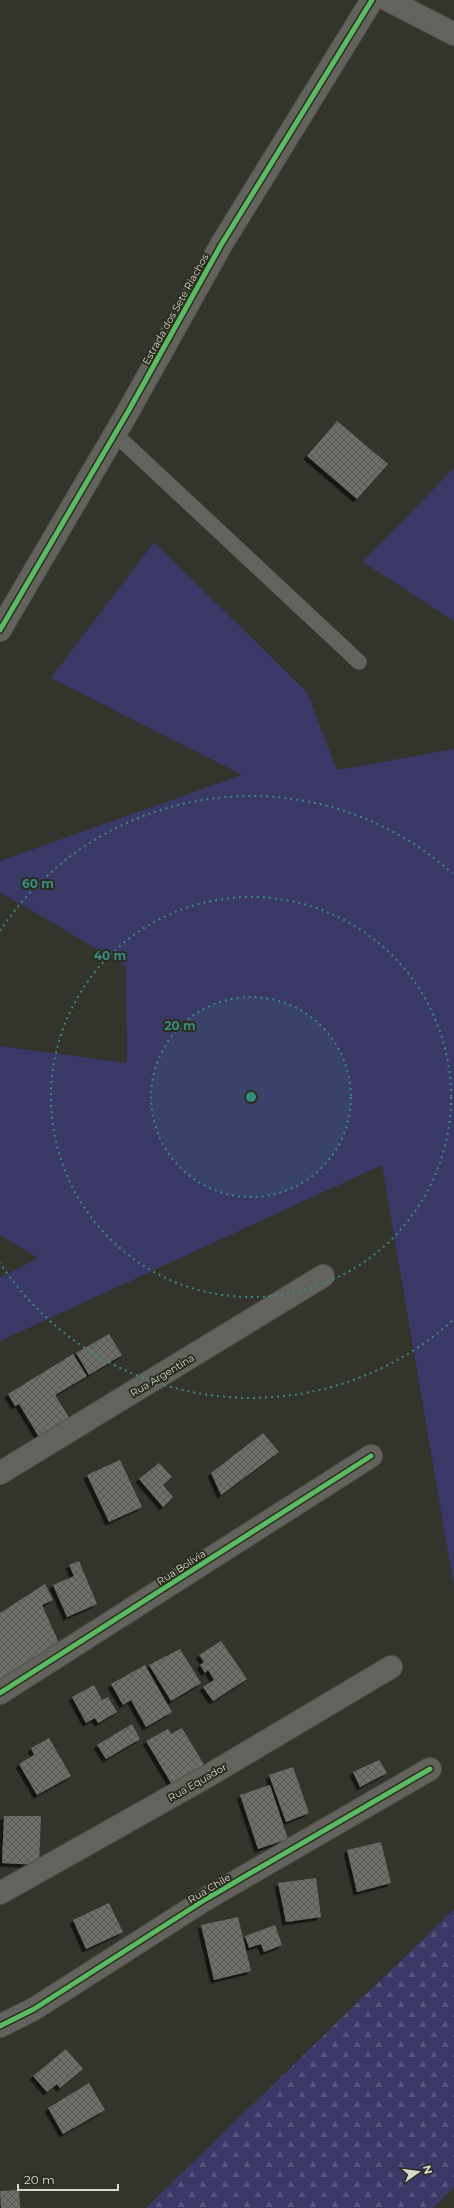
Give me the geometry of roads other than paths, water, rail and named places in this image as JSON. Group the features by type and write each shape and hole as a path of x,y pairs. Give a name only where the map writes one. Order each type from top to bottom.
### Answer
{"street":[{"name":"Estrada dos Sete Riachos","path":"0,630 115,434 221,245 372,0"},
{"path":"388,0 454,34"},
{"name":"Rua Argentina","path":"0,1473 324,1276"},
{"name":"Rua Bolívia","path":"0,1693 370,1456"},
{"name":"Rua Equador","path":"0,1894 206,1778 391,1667"},
{"name":"Rua Chile","path":"0,2026 34,2009 206,1899 430,1769"}],"lane":[{"path":"115,434 359,662"}]}
